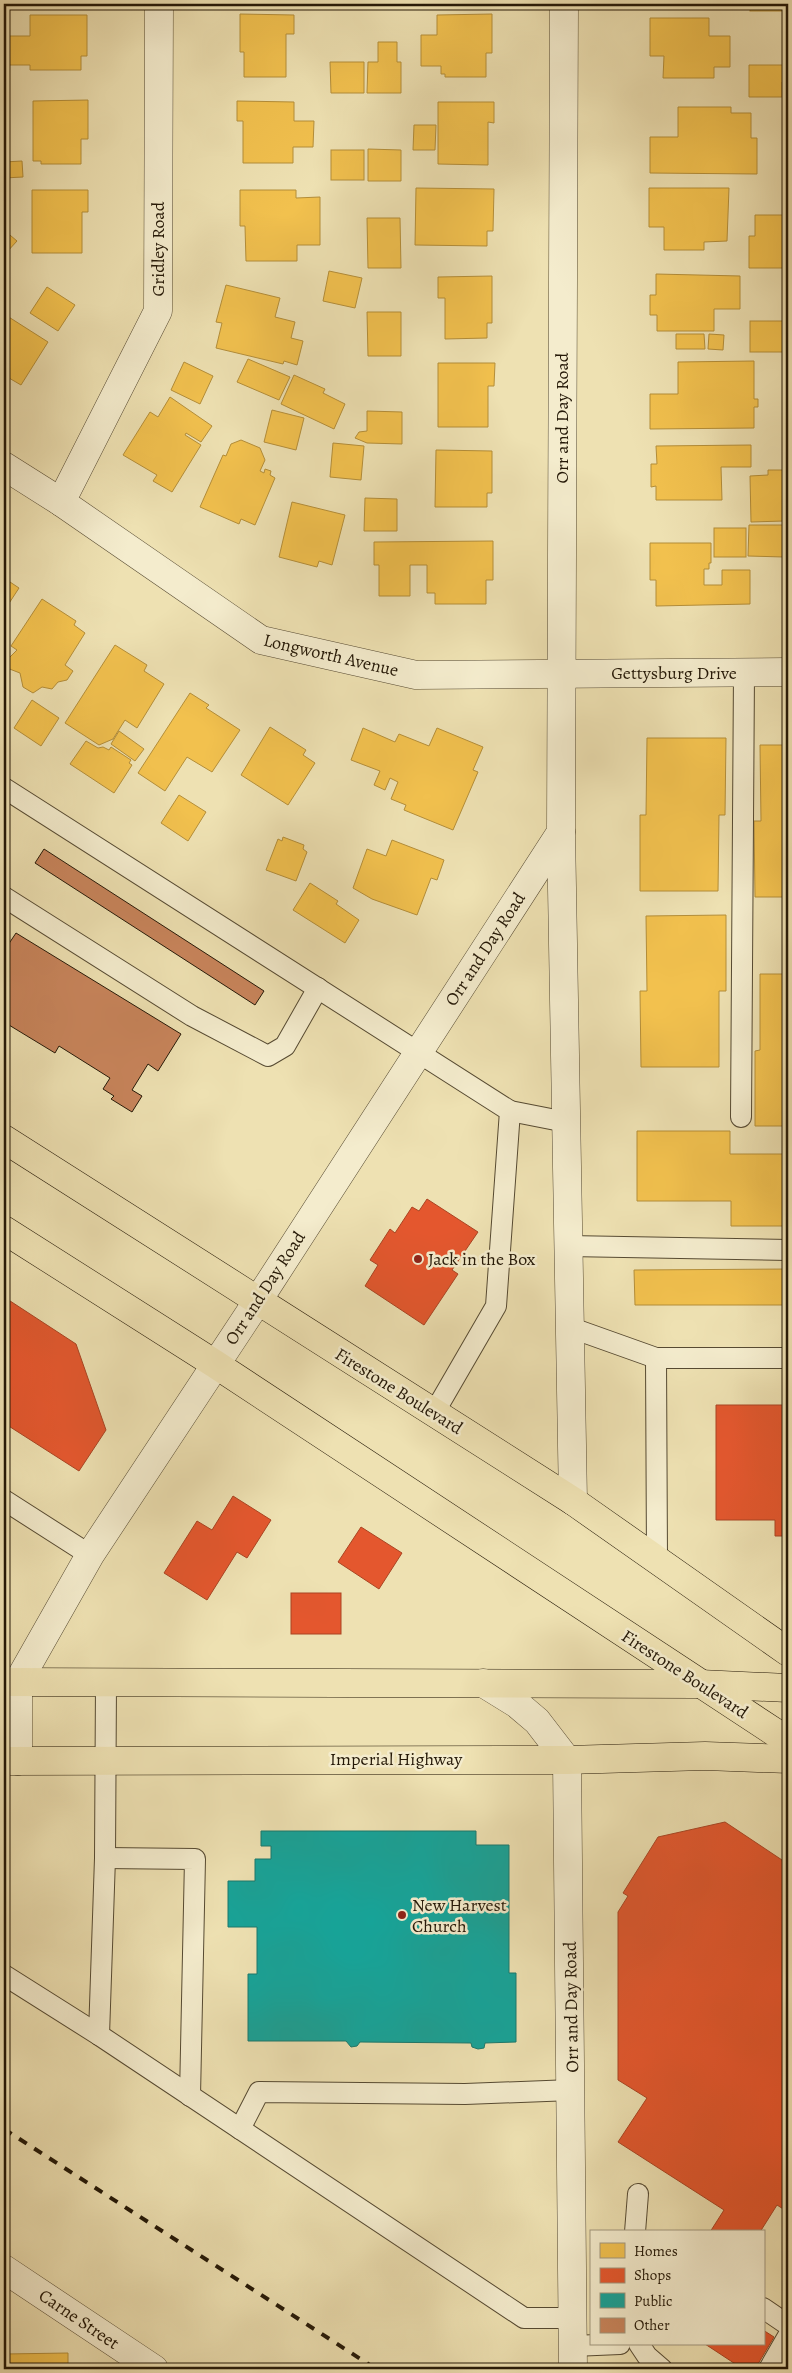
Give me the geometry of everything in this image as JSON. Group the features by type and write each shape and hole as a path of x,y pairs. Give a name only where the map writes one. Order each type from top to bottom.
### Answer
{"main road":[{"name":"Firestone Boulevard","path":"4,1139 573,1501 788,1652"},
{"name":"Firestone Boulevard","path":"4,1230 215,1364 788,1741"},
{"path":"11,1682 700,1684 788,1688"},
{"name":"Imperial Highway","path":"11,1761 106,1759 567,1760 705,1756 788,1759"}],"street":[{"name":"Gridley Road","path":"61,502 158,311 160,4"},
{"name":"Orr and Day Road","path":"564,4 560,832 573,1501"},
{"name":"Longworth Avenue","path":"4,466 61,502 261,640 416,675 560,674"},
{"name":"Gettysburg Drive","path":"560,674 788,672"},
{"name":"Orr and Day Road","path":"11,1761 11,1682 90,1555 215,1364 258,1302 560,832"},
{"path":"483,1683 517,1704 537,1721 567,1760"},
{"name":"Orr and Day Road","path":"567,1760 572,2090 573,2358"},
{"name":"Carne Street","path":"4,2270 154,2369"}],"lane":[{"path":"741,1117 744,672"},
{"path":"5,792 510,1111 566,1122"},
{"path":"4,897 192,1016 268,1056 285,1046 318,988"},
{"path":"434,1413 496,1306 510,1111"},
{"path":"568,1246 788,1250"},
{"path":"569,1327 656,1358 788,1358"},
{"path":"656,1358 657,1560"},
{"path":"4,1500 90,1555"},
{"path":"99,2034 105,1858 106,1683"},
{"path":"105,1858 195,1859 190,2096"},
{"path":"4,1975 99,2034 524,2318 573,2318"},
{"path":"240,2129 259,2092 465,2094 572,2090"},
{"path":"635,2230 638,2194"},
{"path":"764,2309 788,2325"},
{"path":"769,2369 788,2336"},
{"path":"573,2358 613,2346"},
{"path":"640,2346 647,2356 662,2369"}],"building: Homes":[{"path":"331,4 364,4 364,9 331,9"},
{"path":"367,4 401,4 401,7 367,7"},
{"path":"750,4 784,4 784,11 750,11"},
{"path":"240,14 294,15 294,34 286,34 286,77 244,77 244,52 240,52"},
{"path":"492,14 492,53 486,53 486,77 445,77 445,74 441,74 441,66 421,66 421,35 437,35 437,15"},
{"path":"30,15 87,15 87,56 81,56 81,70 30,70 30,65 8,65 8,36 30,36"},
{"path":"650,18 709,18 709,36 730,36 730,67 714,67 714,78 663,78 664,56 650,56"},
{"path":"378,42 397,42 397,62 401,62 401,93 367,93 368,62 378,62"},
{"path":"330,62 364,62 364,93 331,93"},
{"path":"749,65 788,65 788,82 782,82 782,97 749,97"},
{"path":"785,98 788,98 788,130 785,130"},
{"path":"88,100 88,139 81,139 81,164 41,164 41,161 33,161 33,101"},
{"path":"237,101 294,102 294,121 314,121 313,147 293,147 293,163 243,163 243,121 237,121"},
{"path":"438,102 494,102 494,123 488,122 488,165 438,164"},
{"path":"678,107 731,107 731,113 751,113 751,138 757,138 757,174 650,173 650,137 678,137"},
{"path":"414,125 436,125 435,150 413,150"},
{"path":"368,149 401,150 401,181 368,181"},
{"path":"331,150 364,150 364,180 331,180"},
{"path":"22,161 23,177 4,178 4,162"},
{"path":"416,188 494,189 493,231 487,231 487,246 415,245"},
{"path":"649,188 729,188 727,241 704,242 704,250 664,250 664,227 649,227"},
{"path":"32,190 88,190 88,212 82,212 82,253 32,253"},
{"path":"240,190 296,190 296,198 320,197 320,245 297,245 297,261 246,261 245,226 240,226"},
{"path":"755,215 785,215 784,268 749,268 749,236 755,236"},
{"path":"367,218 400,218 401,268 368,268"},
{"path":"4,230 17,241 6,253 4,251"},
{"path":"329,271 362,278 355,308 323,301"},
{"path":"656,274 740,276 740,309 714,309 714,331 657,331 657,315 650,315 650,295 656,295"},
{"path":"492,276 492,323 487,323 487,338 445,339 445,298 438,298 438,277"},
{"path":"226,285 280,298 275,317 295,322 291,338 303,341 297,365 284,361 283,364 216,348 222,323 216,322"},
{"path":"47,287 75,305 58,331 30,313"},
{"path":"367,312 401,312 401,356 368,356"},
{"path":"4,314 48,342 21,385 9,378 6,382 4,380"},
{"path":"750,321 785,321 785,352 750,352"},
{"path":"676,334 704,334 705,349 676,349"},
{"path":"709,334 724,335 723,350 708,349"},
{"path":"248,359 290,377 279,400 237,382"},
{"path":"754,361 754,399 758,399 758,407 754,407 754,428 650,429 650,394 678,394 678,362"},
{"path":"184,362 213,376 200,404 171,390"},
{"path":"438,363 495,363 494,386 488,386 488,427 438,427"},
{"path":"294,375 325,389 323,393 345,404 334,429 281,404"},
{"path":"170,397 212,426 201,442 186,433 185,435 201,445 172,492 153,481 157,475 123,455 150,412 158,417"},
{"path":"272,410 304,418 296,450 264,442"},
{"path":"367,411 402,412 402,444 367,443 355,438 359,432 367,431"},
{"path":"241,440 260,448 265,460 260,471 264,473 265,469 271,471 270,475 275,478 255,525 241,519 239,524 200,507 223,455 226,456 231,444"},
{"path":"333,443 364,446 361,480 330,477"},
{"path":"751,445 751,467 721,467 722,500 656,500 656,486 651,487 651,464 657,464 656,446"},
{"path":"436,450 492,451 492,493 487,493 487,507 435,507"},
{"path":"768,470 786,470 786,494 783,494 784,521 751,522 750,476 768,475"},
{"path":"365,498 397,499 397,531 364,531"},
{"path":"292,502 345,515 332,565 319,561 317,567 279,557"},
{"path":"749,525 784,525 784,557 748,556"},
{"path":"714,528 746,528 746,557 714,557"},
{"path":"493,541 493,580 486,580 486,604 435,604 435,593 427,593 427,565 410,565 410,596 379,596 379,565 374,565 374,542"},
{"path":"650,543 711,543 711,563 709,563 709,569 704,569 704,585 722,585 722,570 750,570 750,604 656,606 656,580 650,580"},
{"path":"4,578 19,588 4,611"},
{"path":"42,599 76,621 74,625 85,633 65,665 73,671 67,680 58,682 52,689 42,687 33,693 23,687 20,673 7,668 9,658 17,650 11,646"},
{"path":"115,645 147,665 144,671 164,684 137,728 125,720 113,739 99,745 65,723"},
{"path":"190,693 209,705 206,708 240,730 212,772 187,757 165,791 138,773"},
{"path":"32,700 59,718 41,746 14,728"},
{"path":"270,727 306,750 303,755 315,763 288,805 241,775"},
{"path":"363,728 395,742 399,734 429,746 437,728 483,747 473,770 478,772 453,830 404,810 406,805 391,799 398,782 390,778 385,790 374,785 380,771 351,760"},
{"path":"119,731 144,749 135,761 111,744"},
{"path":"647,738 726,738 725,815 719,815 718,891 640,891 640,815 646,815"},
{"path":"86,741 98,748 103,747 109,750 111,747 131,760 129,763 132,765 114,793 70,764"},
{"path":"760,745 788,745 788,897 755,897 754,821 761,821"},
{"path":"179,795 206,812 188,841 161,823"},
{"path":"283,837 304,845 303,849 307,852 296,881 266,870 278,839 282,841"},
{"path":"392,840 444,860 437,880 431,878 417,915 372,899 353,888 367,849 386,856"},
{"path":"310,883 338,901 336,904 359,920 345,943 293,910"},
{"path":"726,915 726,991 719,991 719,1067 641,1067 640,991 647,991 646,916"},
{"path":"760,974 788,974 788,1126 755,1126 755,1051 760,1050"},
{"path":"637,1131 730,1131 730,1154 788,1154 788,1226 731,1226 731,1201 637,1201"},
{"path":"788,1269 788,1305 635,1305 634,1270"},
{"path":"68,2353 68,2369 5,2369 5,2354"}],"building: Shops":[{"path":"427,1199 478,1232 452,1270 458,1274 424,1325 365,1286 378,1265 370,1260 390,1229 395,1233 412,1207 419,1211"},
{"path":"4,1297 76,1344 106,1430 79,1471 4,1423"},
{"path":"716,1405 788,1405 788,1536 775,1536 775,1520 716,1520"},
{"path":"233,1496 271,1520 247,1558 237,1552 207,1600 164,1573 197,1521 212,1530"},
{"path":"361,1527 402,1553 379,1589 338,1562"},
{"path":"291,1593 341,1593 341,1634 291,1634"},
{"path":"725,1822 782,1860 788,1892 788,2212 777,2205 761,2230 711,2230 724,2210 618,2142 647,2098 618,2080 618,1912 628,1896 623,1893 658,1837"},
{"path":"764,2331 774,2337 755,2369 743,2369 708,2346 764,2346"}],"building: Public":[{"path":"261,1831 476,1831 476,1845 509,1845 509,1973 516,1973 516,2042 485,2043 484,2048 478,2049 472,2047 471,2043 360,2042 357,2046 351,2047 346,2041 248,2041 248,1974 257,1974 257,1927 228,1927 228,1881 255,1881 255,1859 271,1859 271,1846 261,1846"}],"building: Other":[{"path":"44,849 264,991 255,1005 35,863"},
{"path":"16,933 181,1034 158,1071 148,1064 132,1090 142,1096 132,1112 111,1099 114,1096 103,1089 110,1078 59,1046 55,1053 4,1022 4,951"}],"railway":[{"path":"4,2129 376,2369"}],"place":[{"name":"Jack in the Box","path":"418,1259"},
{"name":"New Harvest Church","path":"402,1915"}]}
